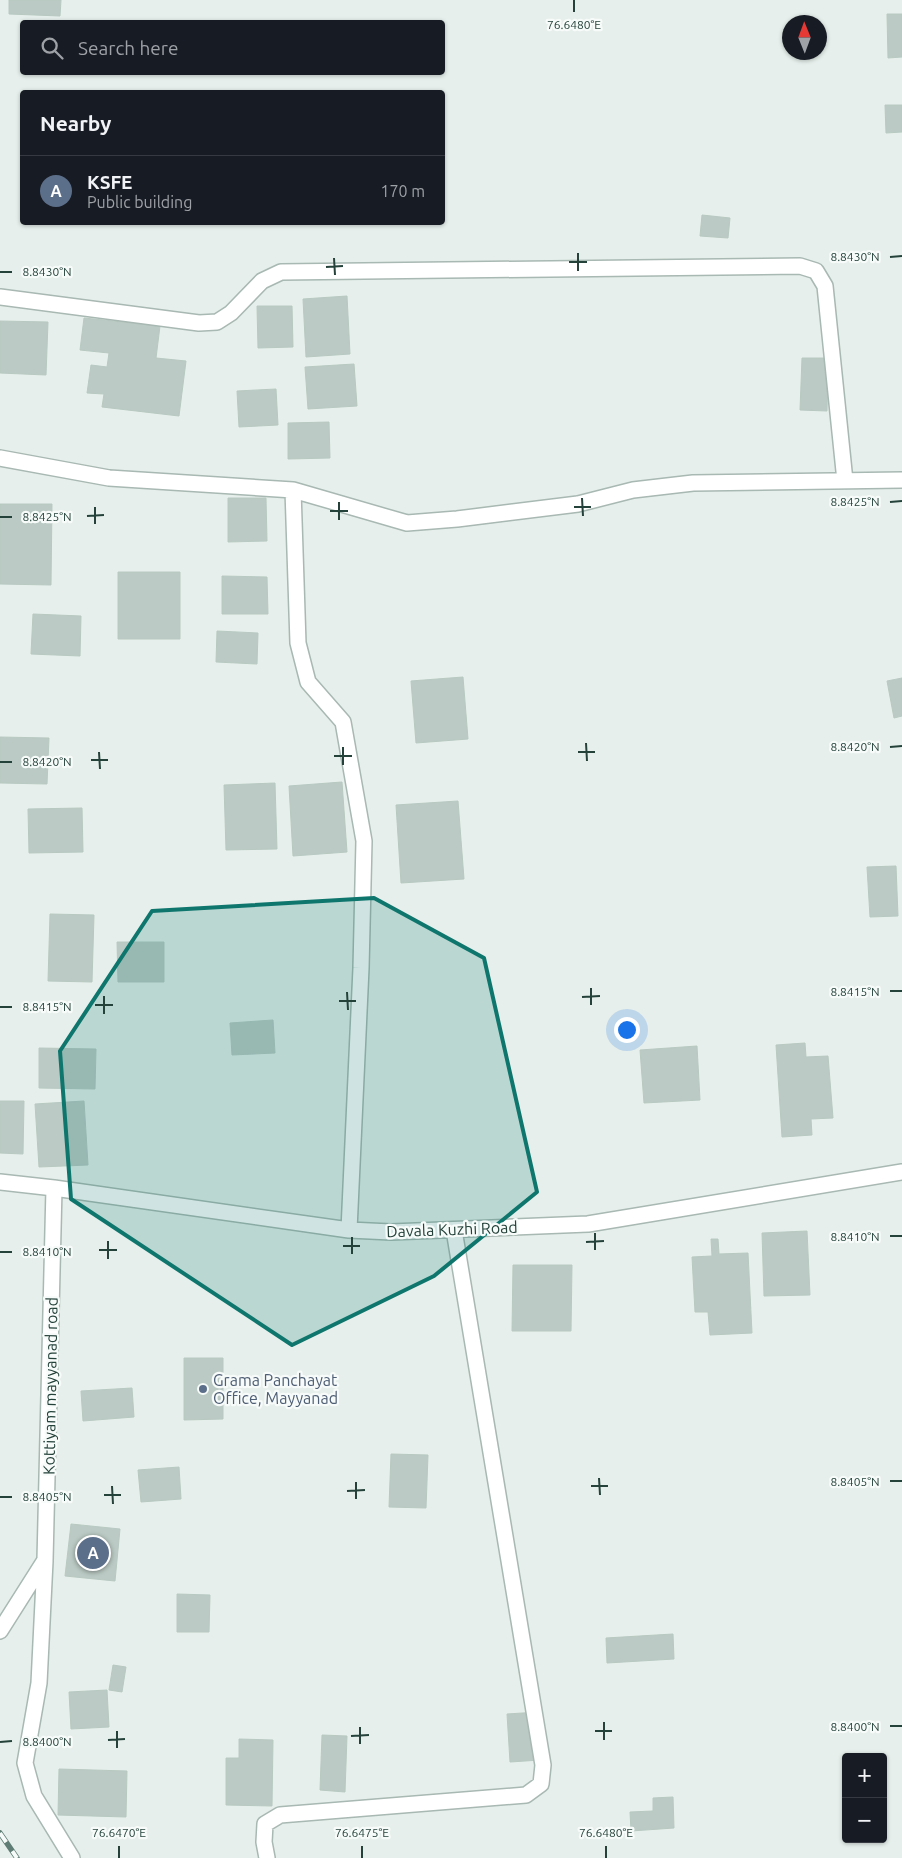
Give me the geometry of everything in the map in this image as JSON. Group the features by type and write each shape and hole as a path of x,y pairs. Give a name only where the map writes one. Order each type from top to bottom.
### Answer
{"street":[{"path":"0,297 199,323 217,322 231,313 262,281 281,272 800,266 816,271 824,286 846,481"},
{"path":"0,458 109,478 293,490 407,523 457,519 578,504 633,490 692,483 902,480"},
{"path":"293,490 298,643 308,682 342,722 364,841 362,968 350,1230"},
{"name":"Davala Kuzhi Road","path":"0,1182 350,1230 391,1232 588,1224 902,1172"},
{"name":"Kottiyam mayyanad road","path":"54,1188 45,1560 39,1683 24,1763 34,1796 72,1858"},
{"path":"266,1858 264,1842 265,1824 280,1815 526,1795 541,1784 543,1764 454,1230"},
{"path":"0,1632 45,1560"}],"highlighted area":[{"path":"374,898 484,958 537,1192 434,1276 292,1345 71,1199 60,1051 152,911"}],"building":[{"path":"9,0 61,0 60,16 9,14"},
{"path":"887,14 902,14 902,57 888,58"},
{"path":"885,105 902,105 902,132 886,133"},
{"path":"702,215 730,218 728,238 700,236"},
{"path":"347,296 350,354 306,357 303,299"},
{"path":"257,306 292,306 293,347 258,348"},
{"path":"84,318 160,326 156,358 186,361 179,416 102,407 104,394 87,393 91,365 107,367 109,353 80,350"},
{"path":"0,321 48,322 46,375 0,373"},
{"path":"802,358 828,358 827,411 800,410"},
{"path":"354,364 357,406 308,409 305,367"},
{"path":"276,389 278,425 239,427 237,391"},
{"path":"329,422 330,458 288,459 288,423"},
{"path":"228,498 266,498 267,541 228,542"},
{"path":"0,504 52,504 51,585 0,584"},
{"path":"118,572 180,572 180,639 118,639"},
{"path":"222,576 267,577 268,614 222,614"},
{"path":"33,614 81,616 80,656 31,654"},
{"path":"217,631 258,633 257,664 216,662"},
{"path":"463,677 468,739 416,743 411,681"},
{"path":"902,678 902,716 894,718 887,681"},
{"path":"0,737 49,738 47,784 0,783"},
{"path":"342,782 347,852 293,856 289,786"},
{"path":"275,783 277,849 226,850 224,785"},
{"path":"458,801 464,879 401,883 396,805"},
{"path":"82,808 83,852 29,853 28,809"},
{"path":"896,866 898,916 870,917 867,867"},
{"path":"50,914 94,915 92,982 48,981"},
{"path":"117,942 164,942 164,982 118,982"},
{"path":"273,1020 275,1053 232,1055 230,1023"},
{"path":"805,1043 806,1057 828,1056 833,1118 811,1119 812,1135 782,1137 776,1045"},
{"path":"697,1046 700,1100 644,1103 640,1050"},
{"path":"39,1048 96,1049 95,1089 39,1088"},
{"path":"0,1101 24,1101 23,1154 0,1153"},
{"path":"84,1101 88,1165 39,1167 35,1104"},
{"path":"807,1231 810,1295 764,1296 762,1233"},
{"path":"711,1239 718,1239 719,1254 748,1253 752,1333 710,1335 708,1312 695,1312 692,1257 712,1256"},
{"path":"513,1265 572,1265 571,1331 512,1331"},
{"name":"Grama Panchayat Office, Mayyanad","path":"184,1358 223,1358 223,1419 184,1420"},
{"path":"132,1388 134,1417 83,1421 81,1391"},
{"path":"391,1454 428,1455 426,1508 389,1507"},
{"path":"179,1467 181,1499 141,1502 138,1470"},
{"path":"71,1524 120,1529 115,1581 65,1576"},
{"path":"177,1594 210,1595 209,1632 177,1632"},
{"path":"673,1634 674,1659 607,1663 606,1638"},
{"path":"113,1665 126,1667 122,1692 109,1690"},
{"path":"107,1690 109,1727 71,1729 69,1692"},
{"path":"538,1712 540,1760 510,1762 507,1714"},
{"path":"322,1735 347,1736 345,1792 320,1790"},
{"path":"239,1739 273,1740 272,1806 226,1805 226,1758 239,1758"},
{"path":"59,1769 127,1771 126,1817 58,1815"},
{"path":"673,1797 674,1828 631,1831 630,1812 653,1811 653,1798"}],"railway":[{"path":"0,1833 17,1858"}],"place":[{"name":"Grama Panchayat Office, Mayyanad","path":"203,1389"},
{"name":"KSFE","path":"93,1553"}]}
